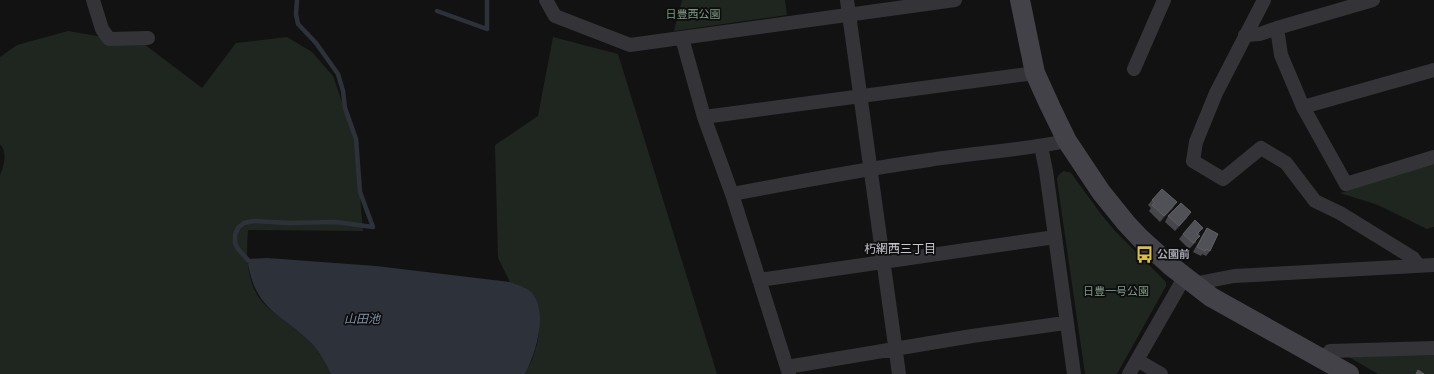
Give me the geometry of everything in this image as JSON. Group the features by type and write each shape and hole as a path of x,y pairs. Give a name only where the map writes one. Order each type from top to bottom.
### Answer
{"street":[{"path":"93,0 102,29 109,39 148,38"},
{"path":"546,0 555,16 630,45 955,0"},
{"path":"847,0 899,374"},
{"path":"1020,0 1035,73 1068,141 1101,192 1126,223 1140,238 1189,281 1211,297 1348,374"},
{"path":"1134,70 1164,0"},
{"path":"1264,0 1216,93 1196,142 1193,161 1223,179 1260,148 1286,163 1315,201 1340,213 1413,258 1419,266"},
{"path":"1245,35 1260,34 1373,0"},
{"path":"1277,28 1280,56 1303,108 1346,184 1434,158"},
{"path":"682,38 704,117 732,194 788,371 895,350 1066,323"},
{"path":"1303,108 1434,70"},
{"path":"704,117 1035,73"},
{"path":"732,194 870,168 976,153 1041,146 1068,141"},
{"path":"1041,146 1046,171 1074,374"},
{"path":"759,280 1055,237"},
{"path":"1189,281 1234,276 1434,266"},
{"path":"1129,374 1189,281"},
{"path":"1324,360 1330,351 1434,348"},
{"path":"1137,360 1161,374"}],"green space":[{"name":"日豊西公園","path":"682,0 785,0 787,15 674,31"},
{"path":"68,31 144,44 202,88 236,43 287,37 312,52 333,76 355,139 363,231 248,230 247,250 251,280 254,290 259,298 266,306 299,332 316,348 331,374 0,374 0,175 5,155 0,144 0,57 17,45"},
{"path":"553,37 618,54 717,374 525,374 532,360 537,344 539,333 538,309 526,288 510,282 498,258 495,145 538,116"},
{"path":"1434,164 1434,227 1427,229 1378,205 1340,193"},
{"name":"日豊一号公園","path":"1064,171 1071,173 1115,231 1166,282 1166,286 1117,374 1085,374 1057,180 1059,175"},
{"path":"1434,353 1434,374 1378,374 1349,357"}],"water":[{"name":"山田池","path":"267,258 376,266 510,282 519,285 528,289 532,293 537,302 539,312 539,334 533,356 525,374 331,374 316,348 266,305 254,286 248,261 249,259"}],"building":[{"path":"1162,189 1177,202 1164,216 1152,205 1155,203 1152,200"},
{"path":"1181,203 1191,212 1179,226 1168,216"},
{"path":"1195,220 1203,228 1197,234 1200,236 1193,243 1183,234"},
{"path":"1207,228 1218,234 1210,251 1206,249 1205,251 1197,247"},
{"path":"1418,370 1424,374 1416,374"}],"waterway":[{"path":"248,260 238,249 235,243 235,235 238,228 244,223 254,221 289,223 336,222 373,227 360,192 356,139 345,108 343,91 338,74 316,43 298,24 296,14 297,0"},
{"path":"437,11 487,29 487,0"}],"place":[{"name":"公園前","path":"1144,254"}],"district":[{"name":"朽網西三丁目","path":"900,249"}]}
